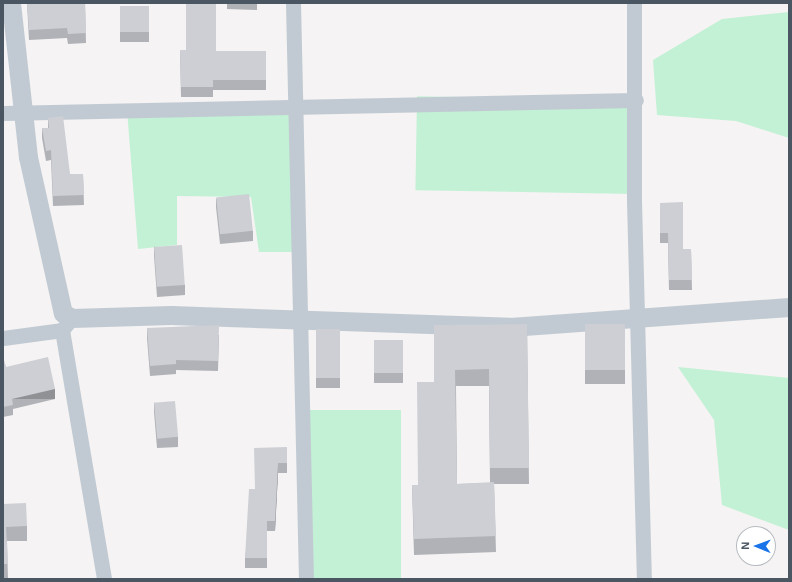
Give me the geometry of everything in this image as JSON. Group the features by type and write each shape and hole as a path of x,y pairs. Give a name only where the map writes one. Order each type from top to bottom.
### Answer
{"street":[{"path":"11,3 28,157 63,313 67,324 104,579"},
{"path":"292,3 298,319 306,579"},
{"path":"634,3 644,579"},
{"path":"3,113 636,100"},
{"path":"3,338 67,324 171,315 510,327 639,320 789,307"}],"green space":[{"path":"789,12 789,138 736,121 657,115 653,60 722,19"},
{"path":"417,96 636,100 634,194 415,190"},
{"path":"294,107 297,252 259,252 251,197 177,196 177,245 138,249 127,110"},
{"path":"678,367 789,378 789,530 722,505 714,420"},
{"path":"303,410 401,410 401,579 303,579"}],"building":[{"path":"27,3 85,3 86,33 68,34 67,28 29,30"},
{"path":"186,3 216,3 216,51 266,51 266,80 213,80 213,87 181,87 180,50 186,50"},
{"path":"120,6 149,6 149,32 120,32"},
{"path":"63,116 70,174 83,174 84,195 53,196 51,150 46,151 42,128 49,128 48,118"},
{"path":"249,194 253,231 220,234 216,197"},
{"path":"683,202 683,249 691,249 692,280 669,280 668,233 660,233 660,203"},
{"path":"182,245 185,285 157,287 154,247"},
{"path":"527,324 529,468 490,468 489,369 455,370 457,484 494,482 496,536 414,539 412,485 418,485 417,382 434,382 434,325"},
{"path":"585,324 625,324 625,370 585,370"},
{"path":"219,325 218,361 176,360 176,364 150,366 147,328"},
{"path":"316,329 340,329 340,378 316,378"},
{"path":"374,340 403,340 403,373 374,373"},
{"path":"48,357 55,389 12,399 13,405 3,407 3,360 6,367"},
{"path":"175,401 178,437 157,439 154,403"},
{"path":"287,447 287,463 278,463 275,521 267,521 267,558 245,558 249,489 255,489 254,448"},
{"path":"26,503 27,526 6,527 8,564 3,564 3,504"}]}
